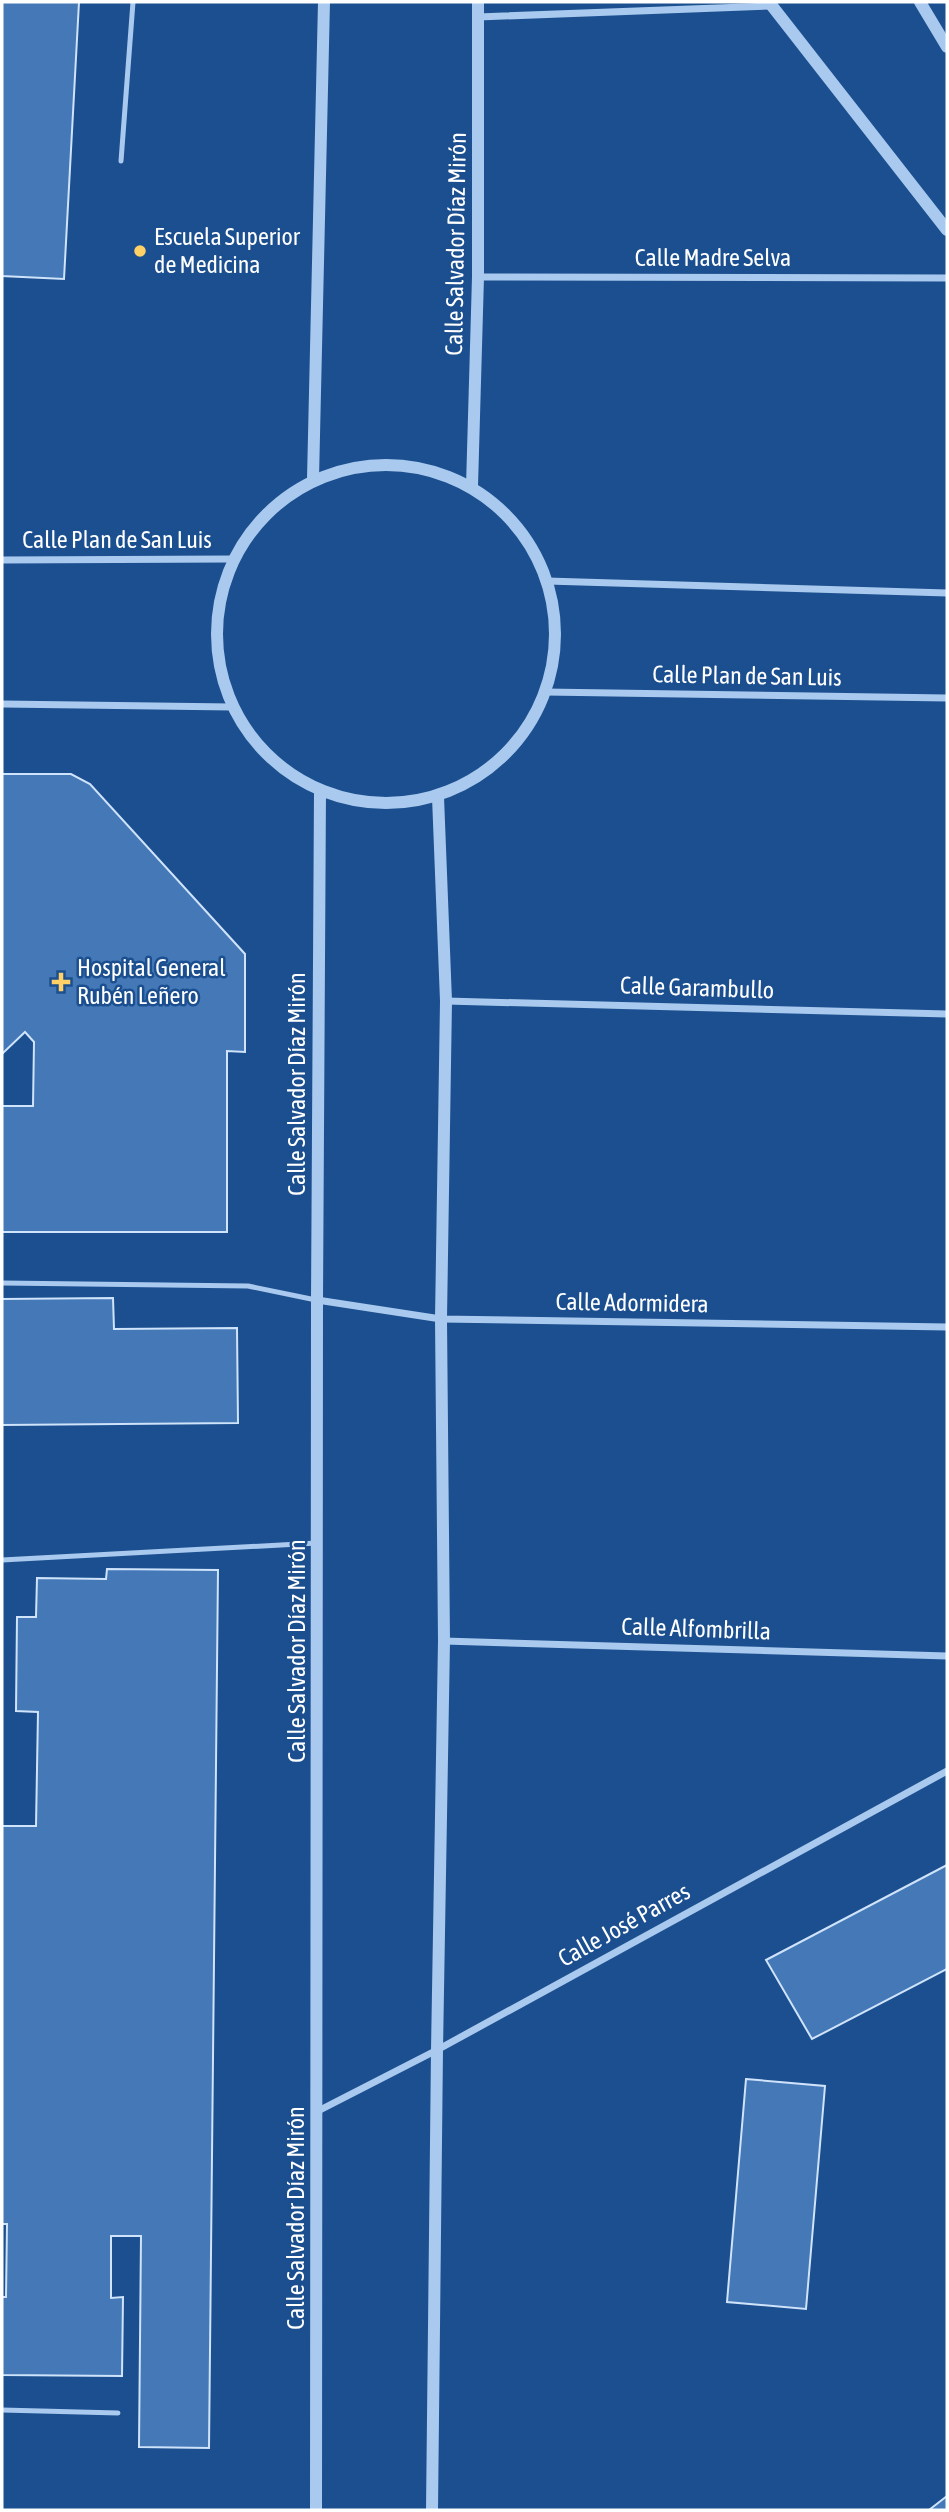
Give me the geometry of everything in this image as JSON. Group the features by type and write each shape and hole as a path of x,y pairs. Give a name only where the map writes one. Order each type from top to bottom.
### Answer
{"street":[{"path":"313,479 324,2"},
{"name":"Calle Salvador Díaz Mirón","path":"472,486 478,277 478,2"},
{"path":"920,2 947,47"},
{"path":"478,17 770,4 947,230"},
{"name":"Calle Madre Selva","path":"478,277 947,278"},
{"path":"366,463 421,466 472,486 504,511 530,544 547,581 556,636 545,692 521,737 484,774 438,797 398,804 359,802 320,792 268,757 232,706 217,658 217,608 232,559 266,512 313,479 366,463"},
{"name":"Calle Plan de San Luis","path":"2,559 232,559"},
{"path":"547,581 947,593"},
{"name":"Calle Plan de San Luis","path":"545,692 947,698"},
{"path":"2,704 232,706"},
{"name":"Calle Salvador Díaz Mirón","path":"316,2510 320,792"},
{"path":"432,2510 444,1641 441,1319 446,1001 438,797"},
{"name":"Calle Garambullo","path":"446,1001 947,1014"},
{"name":"Calle Adormidera","path":"317,1300 441,1319 947,1327"},
{"name":"Calle Alfombrilla","path":"444,1641 947,1656"},
{"name":"Calle José Parres","path":"318,2111 437,2050 947,1771"}],"lane":[{"path":"121,161 133,2"},
{"path":"2,1283 248,1286 317,1300"},
{"path":"2,1560 317,1543"},
{"path":"2,2410 118,2413"}],"building":[{"path":"2,2 79,2 64,279 2,276"},
{"path":"2,774 71,774 90,784 245,954 245,1052 227,1051 227,1232 2,1232 2,1106 33,1106 34,1042 25,1032 2,1054"},
{"path":"113,1298 114,1329 237,1328 238,1423 2,1425 2,1299"},
{"path":"107,1569 218,1570 209,2448 139,2447 141,2236 111,2236 111,2298 123,2297 122,2376 2,2375 2,2297 6,2297 7,2224 2,2224 2,1826 36,1826 38,1712 16,1711 17,1617 36,1617 37,1578 106,1579"},
{"path":"947,1865 947,1969 812,2039 766,1960"},
{"path":"746,2079 825,2086 806,2309 727,2302"},
{"path":"947,2496 947,2510 929,2510"}],"place":[{"name":"Escuela Superior de Medicina","path":"140,251"},
{"name":"Hospital General Rubén Leñero","path":"61,982"}]}
